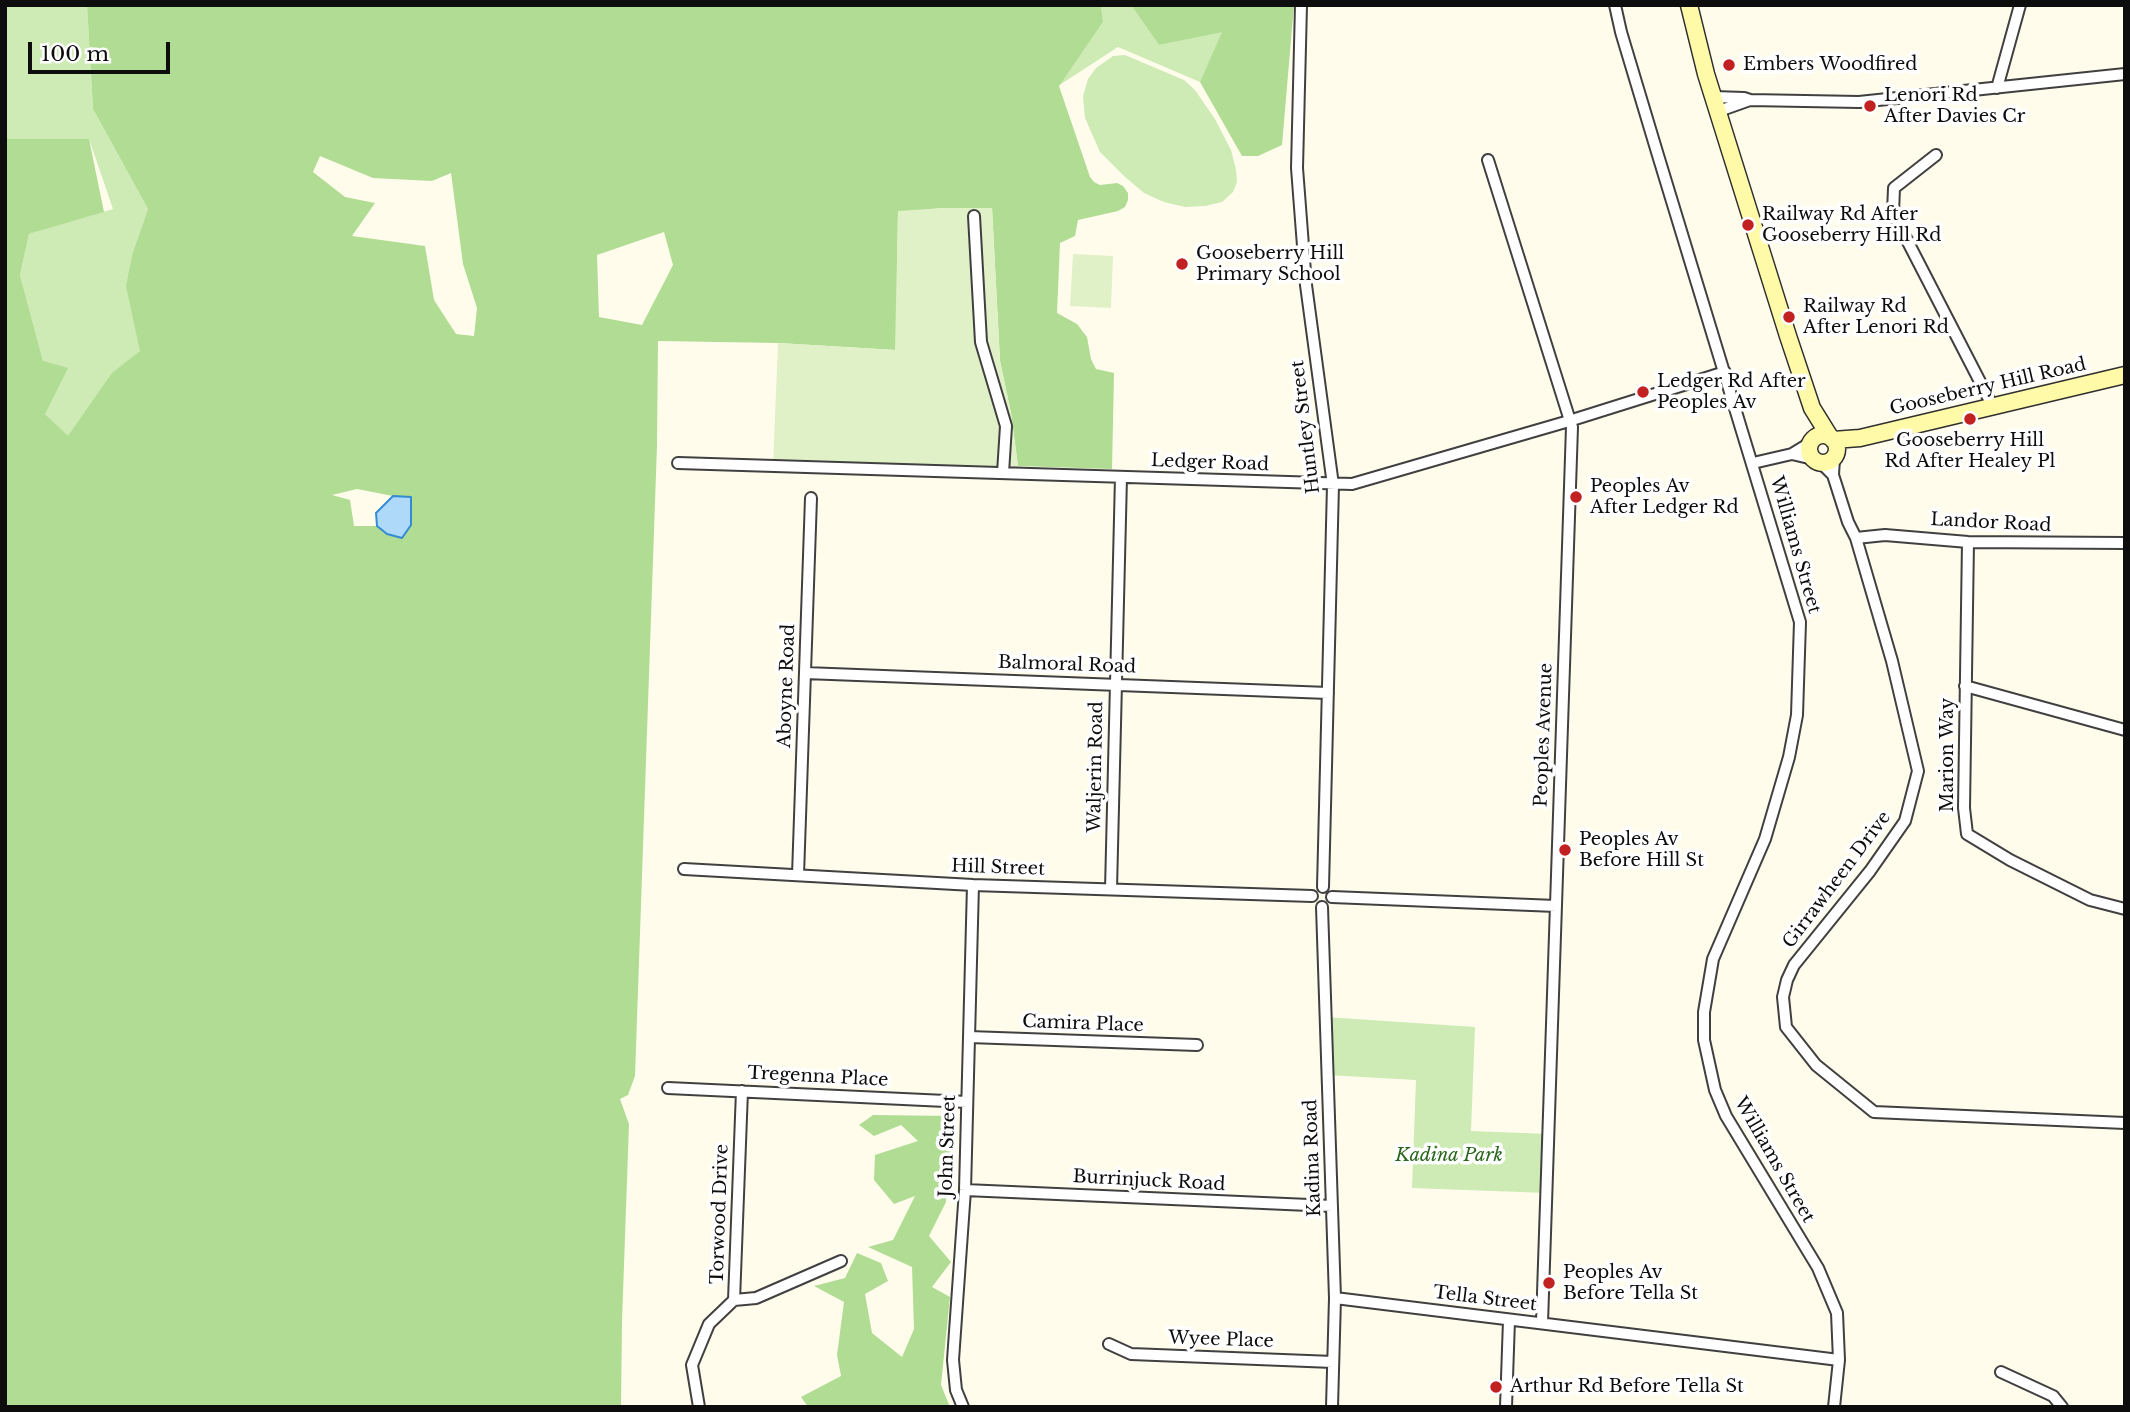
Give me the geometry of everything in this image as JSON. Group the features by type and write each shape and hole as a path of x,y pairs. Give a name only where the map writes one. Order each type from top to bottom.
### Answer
{"street":[{"name":"Huntley Street","path":"1301,5 1297,169 1306,285 1333,485 1323,887"},
{"name":"Williams Street","path":"1615,5 1648,126 1800,622 1797,715 1789,757 1771,820 1713,959 1704,1012 1704,1040 1715,1090 1726,1116 1818,1268 1837,1313 1839,1360 1834,1407"},
{"path":"1689,5 1716,104 1825,452 1792,454 1753,463"},
{"path":"1997,88 2020,5"},
{"path":"1716,104 1744,98 1859,102 2125,74"},
{"path":"1936,155 1894,188 1893,213 1992,405"},
{"name":"Peoples Avenue","path":"1488,160 1572,427 1542,1323"},
{"path":"974,216 981,342 1006,426 1003,474"},
{"name":"Ledger Road","path":"678,463 1352,484 1725,372"},
{"name":"Gooseberry Hill Road","path":"1825,452 1860,438 2125,375"},
{"name":"Girrawheen Drive","path":"1825,452 1848,522 1856,538 1892,661 1918,771 1905,821 1870,871 1794,965 1783,997 1786,1027 1816,1065 1874,1112 2125,1123"},
{"name":"Waljerin Road","path":"1111,889 1121,477"},
{"name":"Aboyne Road","path":"798,875 811,498"},
{"name":"Landor Road","path":"1856,538 1885,535 1968,542 2125,543"},
{"name":"Marion Way","path":"1968,542 1964,808 1967,834 2010,860 2090,900 2125,909"},
{"name":"Balmoral Road","path":"805,673 1328,693"},
{"path":"1965,686 2125,730"},
{"name":"Hill Street","path":"684,869 973,885 1312,896"},
{"name":"John Street","path":"963,1407 956,1390 953,1360 965,1190 973,885"},
{"path":"1323,887 1329,890 1332,897 1329,904 1322,907 1314,904 1312,896 1315,889 1323,887"},
{"path":"1332,897 1556,906"},
{"name":"Kadina Road","path":"1322,907 1335,1298 1332,1407"},
{"name":"Camira Place","path":"969,1037 1197,1045"},
{"name":"Tregenna Place","path":"668,1088 967,1102"},
{"name":"Torwood Drive","path":"699,1407 692,1365 709,1324 734,1300 742,1091"},
{"name":"Burrinjuck Road","path":"965,1190 1332,1206"},
{"path":"734,1300 757,1298 841,1261"},
{"name":"Tella Street","path":"1335,1298 1839,1360"},
{"path":"1506,1407 1509,1320"},
{"name":"Wyee Place","path":"1109,1344 1131,1354 1334,1362"},
{"path":"2001,1372 2053,1396 2062,1407"}],"green space":[{"path":"5,5 87,5 93,109 148,209 133,252 140,351 68,437 45,414 43,361 20,275 29,234 113,209 89,139 5,139"},
{"path":"87,5 1101,5 1103,22 1059,86 1090,177 1100,185 1117,183 1123,186 1128,193 1128,200 1125,207 1118,211 1078,220 1075,236 1060,243 1057,313 1077,324 1087,337 1091,359 1096,369 1114,373 1112,469 1018,466 1000,361 992,208 898,212 896,350 778,343 658,341 657,445 635,1076 628,1095 620,1099 629,1124 621,1407 5,1407 5,139 89,139 104,212 29,234 20,275 43,361 68,368 45,414 68,436 112,373 140,351 126,286 133,252 148,209 93,109","holes":["320,156 373,178 432,181 451,173 463,264 477,308 474,336 456,334 434,300 425,246 352,236 375,203 345,197 313,172","664,232 673,265 642,325 599,317 597,255","357,489 411,497 387,534 377,526 354,526 350,500 332,495"]},
{"path":"1101,5 1131,5 1159,45 1223,31 1200,82 1118,47 1058,86 1103,22"},
{"path":"1131,5 1294,5 1282,145 1258,156 1242,156 1200,82 1222,32 1159,45"},
{"path":"1125,55 1184,80 1195,90 1215,119 1231,150 1236,170 1237,182 1233,192 1222,202 1185,207 1164,202 1144,193 1100,152 1085,118 1083,96 1088,79 1096,68 1113,56"},
{"path":"992,208 1000,361 1011,413 1019,474 773,465 778,343 895,350 898,211"},
{"path":"1073,254 1113,256 1111,308 1070,306"},
{"name":"Kadina Park","path":"1325,1017 1475,1027 1471,1131 1549,1134 1547,1193 1412,1188 1416,1080 1327,1075"},
{"path":"873,1115 952,1116 956,1134 946,1166 946,1202 929,1236 951,1262 932,1287 950,1297 941,1385 950,1407 808,1407 801,1397 841,1376 837,1355 844,1302 814,1286 845,1278 857,1253 881,1263 888,1281 865,1294 872,1333 902,1357 914,1329 912,1267 868,1247 893,1240 915,1196 894,1204 874,1180 875,1155 918,1141 901,1125 874,1136 859,1125"}],"water":[{"path":"393,496 411,497 411,525 402,538 387,534 377,526 376,513"}],"place":[{"name":"Embers Woodfired","path":"1729,65"},
{"name":"Lenori Rd After Davies Cr","path":"1870,106"},
{"name":"Railway Rd After Gooseberry Hill Rd","path":"1748,225"},
{"name":"Gooseberry Hill Primary School","path":"1182,264"},
{"name":"Railway Rd After Lenori Rd","path":"1789,317"},
{"name":"Ledger Rd After Peoples Av","path":"1643,392"},
{"name":"Gooseberry Hill Rd After Healey Pl","path":"1970,419"},
{"name":"Peoples Av After Ledger Rd","path":"1576,497"},
{"name":"Peoples Av Before Hill St","path":"1565,850"},
{"name":"Peoples Av Before Tella St","path":"1549,1283"},
{"name":"Arthur Rd Before Tella St","path":"1496,1387"}]}
